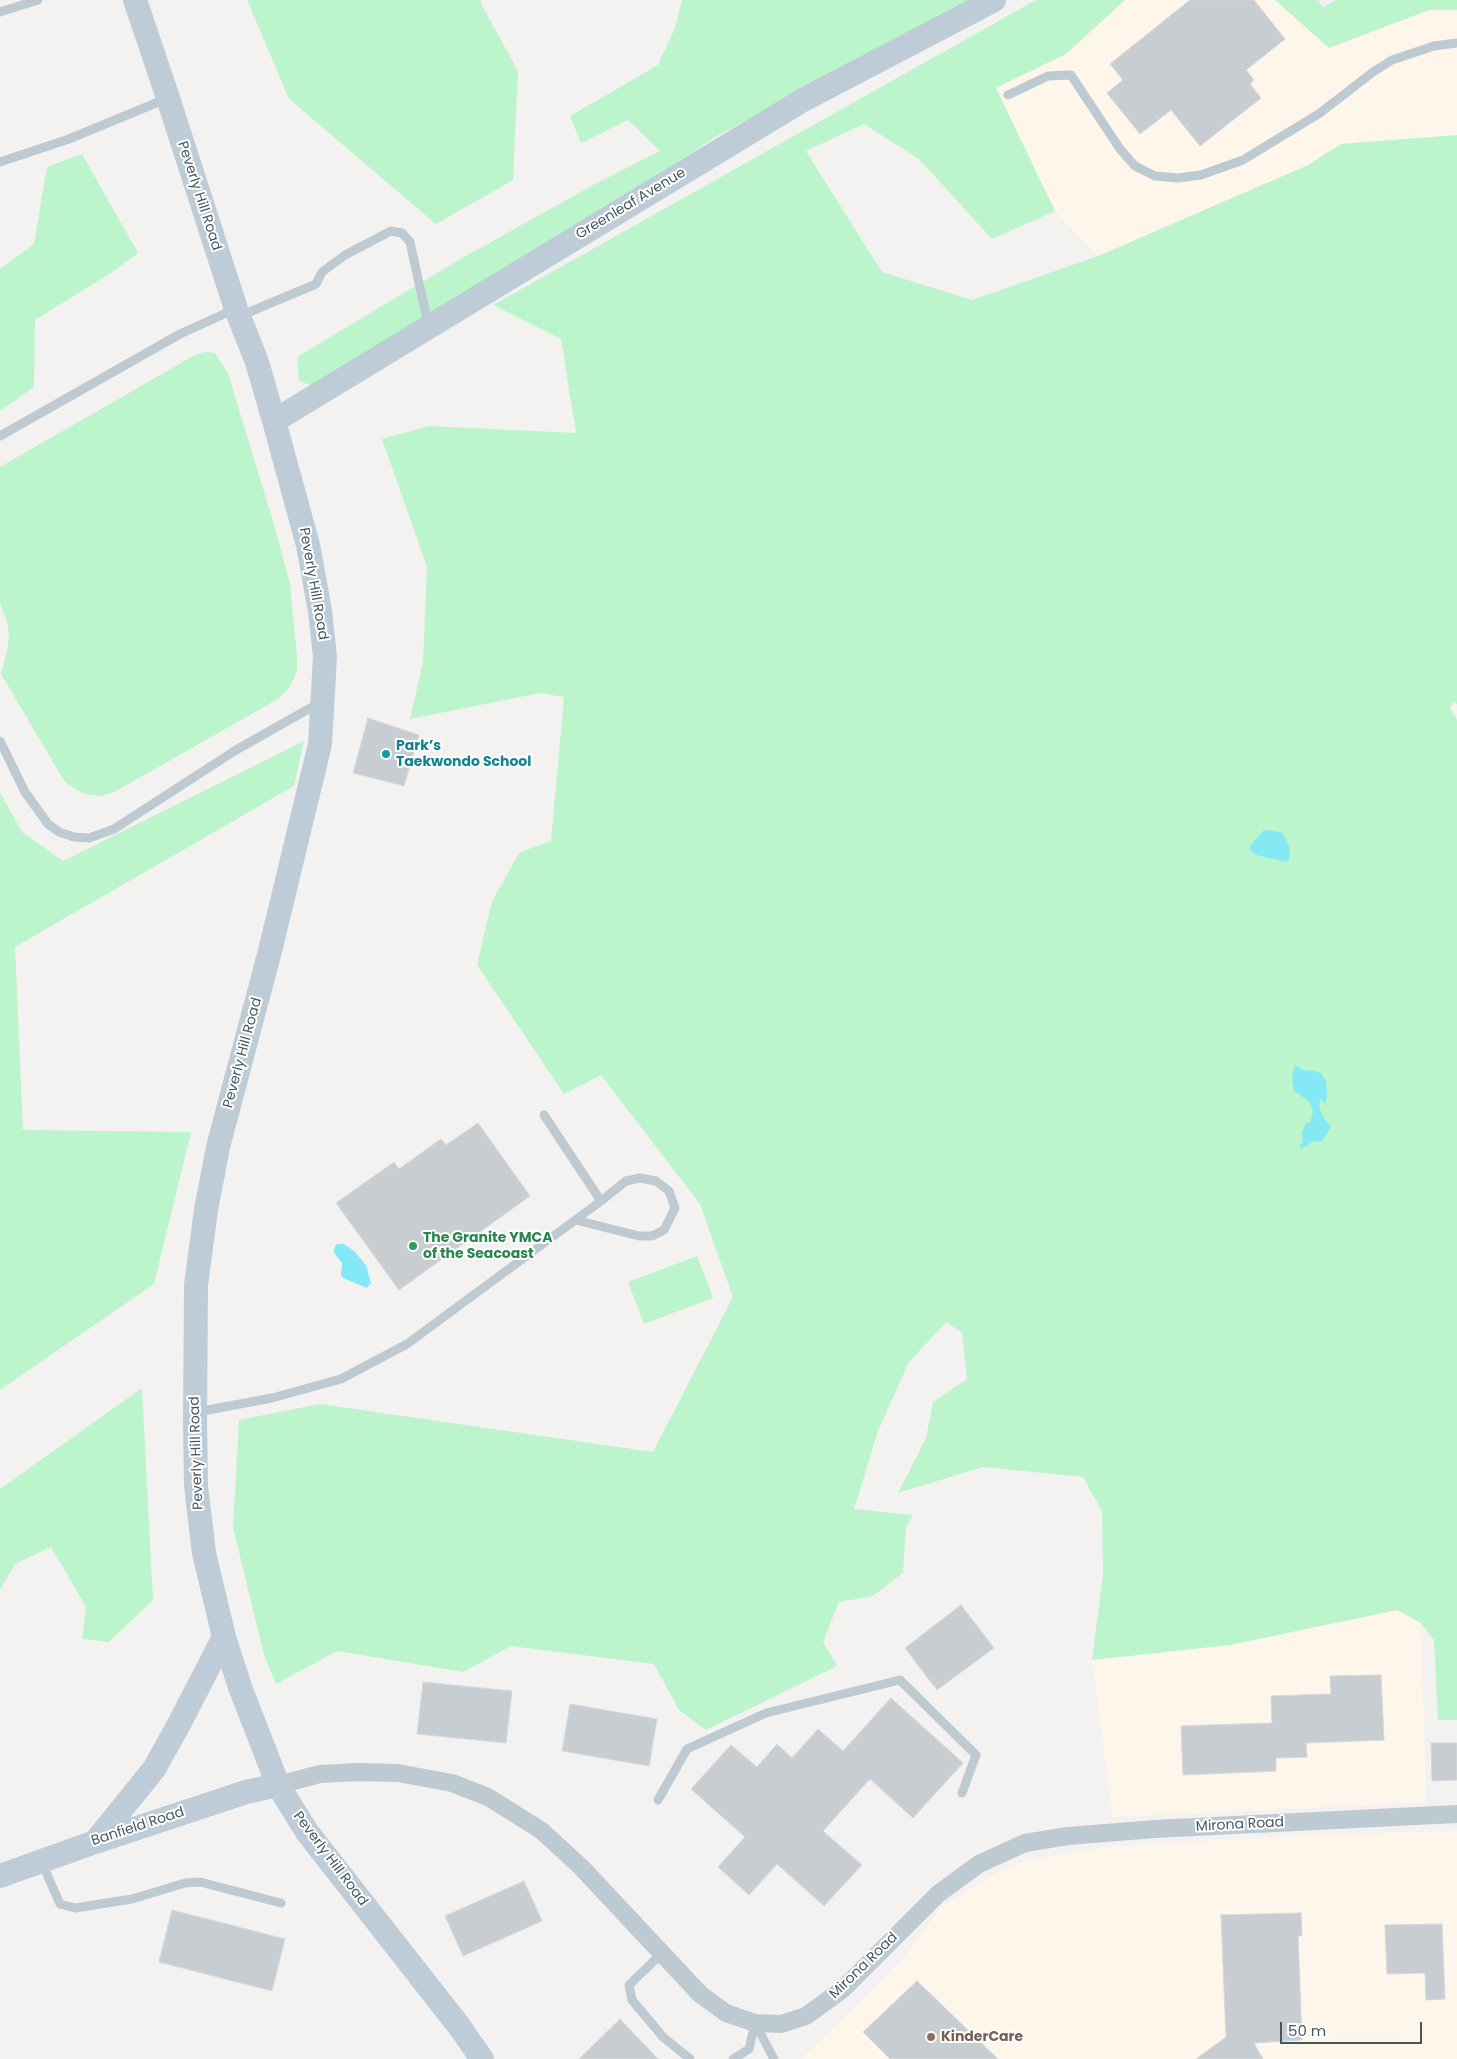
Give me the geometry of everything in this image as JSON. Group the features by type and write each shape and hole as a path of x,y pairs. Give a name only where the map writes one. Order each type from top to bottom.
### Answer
{"street":[{"name":"Peverly Hill Road","path":"134,0 168,98 237,313 256,362 274,421 308,545 320,610 325,657 320,744 300,830 218,1147 206,1210 196,1285 195,1412 196,1486 204,1553 224,1637 240,1687 278,1784 307,1832 459,2026 482,2059"},
{"name":"Greenleaf Avenue","path":"274,421 803,100 994,0"},
{"path":"95,1842 154,1769 224,1637"},
{"name":"Mirona Road","path":"278,1784 320,1774 398,1773 452,1783 488,1797 542,1832 582,1868 660,1954 700,1994 726,2013 755,2023 781,2024 806,2016 844,1989 938,1894 979,1864 1025,1844 1068,1836 1155,1829 1457,1814"},
{"name":"Banfield Road","path":"0,1876 41,1860 246,1792 278,1784"}],"lane":[{"path":"0,12 38,0"},
{"path":"1008,95 1048,76 1071,75 1120,149 1135,166 1155,176 1178,178 1201,175 1243,160 1320,113 1392,60 1434,46 1457,43"},
{"path":"0,162 70,139 168,98"},
{"path":"0,436 180,334 316,284 322,272 345,255 391,231 402,234 410,242 429,327"},
{"path":"0,741 25,792 48,824 59,832 74,837 89,838 114,829 236,750 323,700"},
{"path":"544,1115 602,1201"},
{"path":"195,1412 272,1398 341,1379 407,1344 576,1220 602,1201 626,1181 640,1178 656,1181 669,1191 675,1208 664,1230 652,1236 639,1236 576,1220"},
{"path":"658,1800 687,1749 766,1713 900,1680 976,1754 962,1793"},
{"path":"41,1860 60,1904 75,1908 132,1899 185,1883 200,1882 281,1903"},
{"path":"660,1954 629,1985 632,2000 663,2036 690,2059"},
{"path":"733,2059 749,2050 755,2023"},
{"path":"755,2023 774,2059"}],"shaded area":[{"path":"1125,0 1275,0 1329,48 1429,10 1457,10 1457,135 1341,144 1306,166 1098,256 1055,211 996,88 1066,54"},
{"path":"1397,1610 1421,1623 1426,1802 1113,1817 1092,1660 1230,1645"},
{"path":"1457,1831 1457,2059 801,2059 904,1958 941,1907 996,1873 1026,1861 1110,1846 1337,1834"}],"green space":[{"path":"247,0 482,0 480,2 518,71 513,180 436,224 289,99"},
{"path":"682,0 970,0 717,136 650,180 316,387 299,381 297,357 457,261 595,184 660,151 628,120 581,143 570,116 658,65 675,28"},
{"path":"1036,0 1125,0 1066,54 996,88 1055,211 992,239 919,159 864,124 806,151 882,272 972,300 1098,256 1306,166 1341,144 1457,135 1457,704 1453,702 1450,708 1457,720 1457,1720 1438,1720 1434,1640 1421,1623 1397,1610 1230,1645 1092,1660 1103,1575 1102,1511 1083,1477 983,1467 898,1493 926,1438 933,1402 967,1379 962,1333 946,1322 909,1362 878,1431 854,1509 913,1515 906,1528 903,1573 873,1596 839,1602 823,1642 837,1666 706,1730 679,1710 654,1664 511,1646 463,1672 337,1651 276,1684 264,1655 233,1527 239,1420 320,1404 653,1452 733,1297 700,1204 601,1075 564,1094 477,965 492,901 520,852 551,841 564,697 540,693 410,719 423,662 427,567 382,439 429,426 576,433 561,339 493,305"},
{"path":"1275,0 1318,0 1323,7 1336,0 1457,0 1457,10 1429,10 1329,48"},
{"path":"82,154 138,253 114,271 35,320 34,387 0,411 0,269 34,244 47,167"},
{"path":"204,352 215,353 228,373 278,538 290,584 297,671 290,687 278,699 116,791 101,796 84,794 63,779 1,674 9,635 7,621 0,603 0,467 193,356"},
{"path":"304,741 294,786 15,947 23,1130 191,1132 154,1284 0,1390 0,792 22,832 63,861"},
{"path":"697,1256 713,1298 644,1324 628,1282"},
{"path":"142,1388 153,1600 109,1642 82,1639 86,1607 51,1547 15,1564 0,1590 0,1489"}],"water":[{"path":"1264,830 1281,832 1290,849 1287,862 1256,855 1250,850 1250,846"},
{"path":"1295,1065 1302,1070 1321,1073 1326,1082 1327,1097 1325,1104 1320,1099 1319,1107 1325,1120 1331,1126 1320,1142 1314,1141 1301,1149 1299,1145 1303,1142 1302,1132 1306,1123 1310,1123 1313,1112 1310,1102 1294,1091 1292,1077"},
{"path":"337,1244 344,1244 355,1252 366,1265 371,1283 367,1288 343,1278 341,1275 342,1263 334,1253"}],"building":[{"path":"1190,0 1254,0 1285,39 1246,70 1254,80 1250,84 1261,98 1200,146 1171,110 1140,134 1107,93 1123,80 1110,64"},
{"name":"Park’s Taekwondo School","path":"368,718 419,735 404,786 353,773"},
{"name":"The Granite YMCA of the Seacoast","path":"478,1123 530,1196 399,1290 336,1203 394,1162 399,1169 441,1139 446,1145"},
{"path":"961,1605 994,1648 937,1690 905,1648"},
{"path":"1381,1675 1384,1740 1306,1743 1307,1757 1276,1758 1276,1771 1183,1775 1181,1726 1272,1723 1271,1696 1331,1694 1330,1676"},
{"path":"423,1682 512,1691 506,1743 417,1734"},
{"path":"891,1698 963,1763 913,1818 870,1779 823,1831 862,1865 824,1906 777,1864 749,1895 718,1867 745,1837 691,1789 731,1745 757,1767 777,1744 792,1758 818,1729 843,1751"},
{"path":"570,1704 657,1719 649,1766 562,1751"},
{"path":"1431,1743 1457,1743 1457,1780 1432,1781"},
{"path":"524,1881 542,1921 463,1956 445,1916"},
{"path":"172,1910 285,1939 272,1991 159,1962"},
{"path":"1301,1913 1302,1936 1298,1936 1302,2040 1254,2043 1263,2059 1196,2059 1226,2037 1221,1915"},
{"path":"1442,1924 1445,1999 1426,2000 1425,1973 1387,1974 1385,1925"},
{"path":"917,1981 998,2059 890,2059 863,2032"},
{"path":"620,2019 658,2059 579,2059"}],"place":[{"name":"Park’s Taekwondo School","path":"386,754"},
{"name":"The Granite YMCA of the Seacoast","path":"413,1246"},
{"name":"KinderCare","path":"931,2037"}]}
